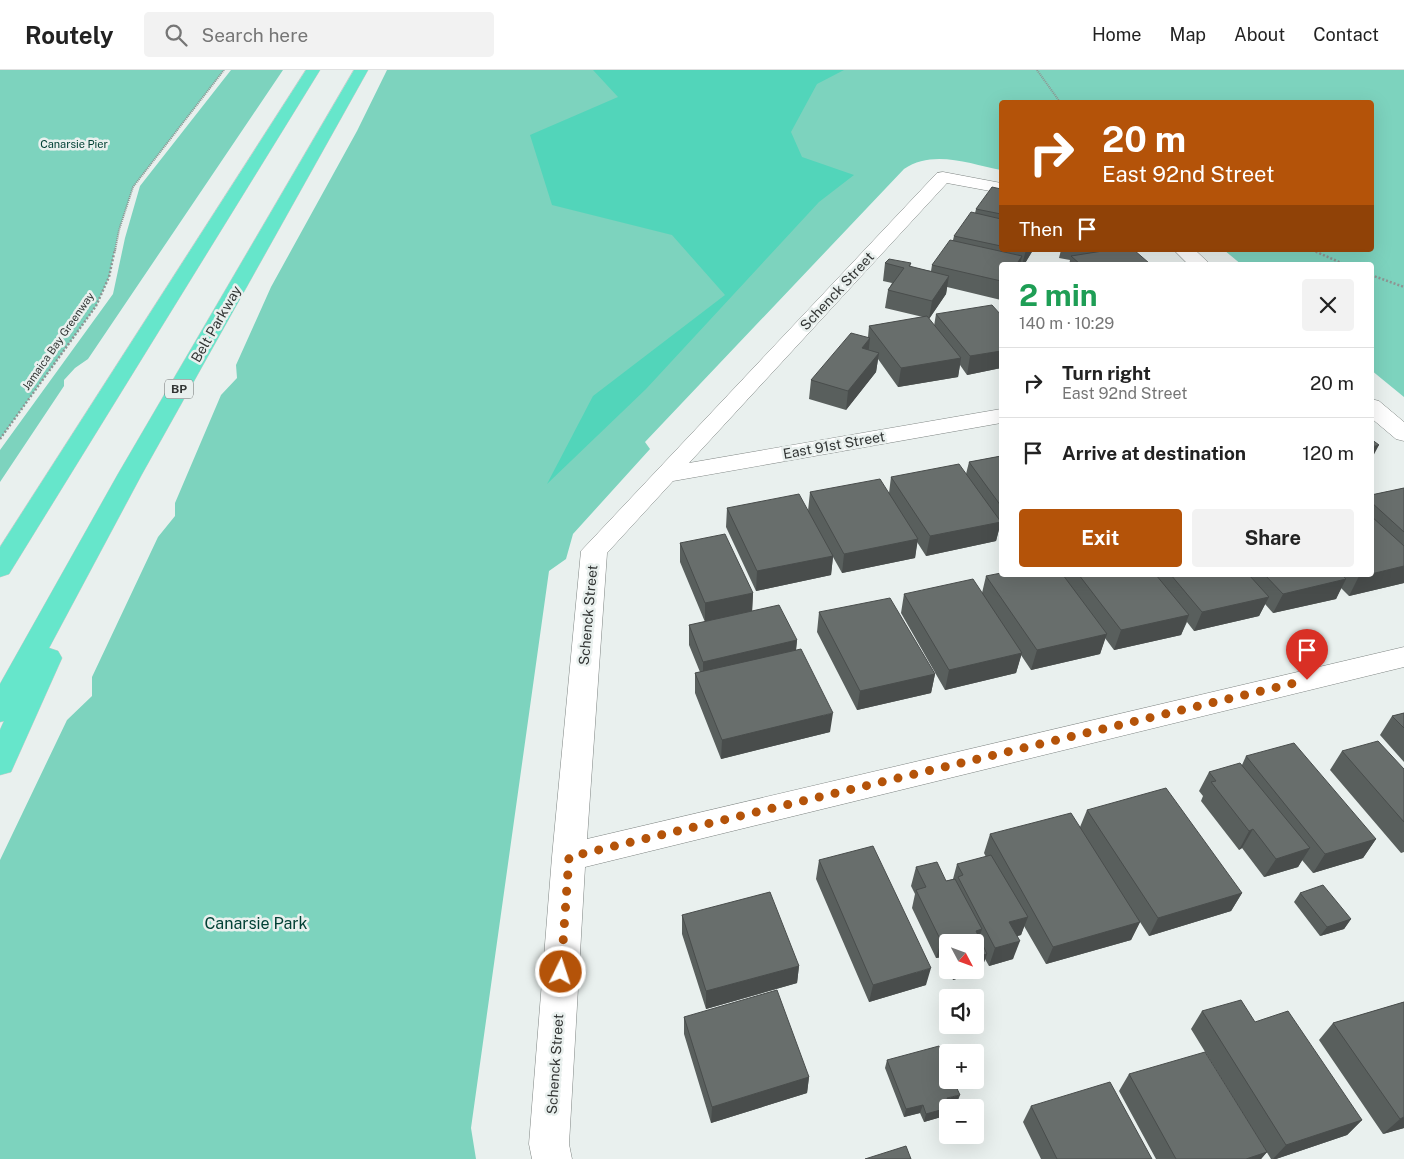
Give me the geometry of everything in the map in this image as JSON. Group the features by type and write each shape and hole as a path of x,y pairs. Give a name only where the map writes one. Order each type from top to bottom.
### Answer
{"highway":[{"path":"0,568 313,70"},
{"name":"Belt Parkway","path":"0,711 130,474 361,70"},
{"path":"0,763 130,474"}],"street":[{"name":"Schenck Street","path":"552,1159 549,1144 569,857 594,551 943,178 999,188"},
{"path":"1185,252 1197,262"},
{"path":"1374,409 1404,434"},
{"name":"East 91st Street","path":"666,475 999,416"},
{"path":"569,857 1404,657"}],"path":[{"name":"Jamaica Bay Greenway","path":"0,439 96,306 109,277 119,230 133,187 224,70"},
{"path":"1037,70 1059,100"},
{"path":"1317,252 1339,262"},
{"path":"1374,276 1404,287"}],"green space":[{"name":"Canarsie Pier","path":"0,70 224,70 133,187 119,230 109,277 96,306 0,439"},
{"path":"231,70 283,70 88,359 75,368 64,380 64,386 0,482 0,450 113,294 125,238 140,186"},
{"name":"Canarsie Park","path":"387,70 1404,70 1404,397 1374,372 1374,262 1238,262 1226,252 1374,252 1374,100 999,100 999,170 939,159 915,163 904,169 645,442 650,449 573,534 566,559 549,571 471,1128 476,1159 0,1159 0,860 67,720 92,696 92,677 158,537 175,516 175,503 221,395 237,378 236,365 271,287 357,131"},
{"path":"593,70 844,70 817,84 791,132 802,157 854,175 819,202 646,389 547,484 593,396 725,295 672,235 552,205 530,135 618,97"}],"building":[{"path":"992,187 999,189 999,214 976,209"},
{"path":"971,212 999,219 999,246 954,236"},
{"path":"950,240 1022,256 1018,262 999,262 999,281 932,265"},
{"path":"1096,252 1136,252 1148,262 1078,262 1071,256"},
{"path":"889,259 911,263 909,266 949,276 932,301 888,290 904,268 885,263"},
{"path":"992,305 999,313 999,351 970,356 936,314"},
{"path":"927,316 961,358 901,368 869,326"},
{"path":"851,333 870,338 862,348 879,353 848,391 811,380"},
{"path":"999,456 999,503 969,462"},
{"path":"959,464 999,519 999,522 930,536 891,477"},
{"path":"880,479 918,539 844,554 810,492"},
{"path":"1404,488 1404,532 1374,505 1374,494"},
{"path":"799,494 833,556 757,571 727,508"},
{"path":"1374,519 1404,546 1404,566 1374,573"},
{"path":"725,534 753,593 705,603 680,543"},
{"path":"999,573 999,577 1064,577 1107,634 1037,650 986,576"},
{"path":"1081,577 1158,577 1189,615 1121,630"},
{"path":"1173,577 1251,577 1269,597 1202,612"},
{"path":"1267,577 1344,577 1346,579 1283,594"},
{"path":"973,579 1022,653 949,670 904,594"},
{"path":"890,598 935,674 860,691 819,612"},
{"path":"779,605 797,640 703,662 689,625"},
{"path":"801,649 833,713 722,740 695,673"},
{"path":"1404,713 1404,728 1392,716"},
{"path":"1378,741 1404,769 1404,822 1342,751"},
{"path":"1294,743 1376,839 1325,854 1246,756"},
{"path":"1240,763 1310,848 1276,859 1253,829 1249,831 1211,782 1216,781 1209,772"},
{"path":"1166,788 1242,893 1158,918 1087,810"},
{"path":"1071,813 1140,922 1053,947 990,834"},
{"path":"873,846 931,968 873,985 819,860"},
{"path":"991,855 1028,917 1009,922 1020,941 995,948 958,877 963,875 957,864"},
{"path":"937,862 946,881 955,879 982,929 976,931 977,934 939,934 939,937 916,890 926,887 916,867"},
{"path":"1323,885 1351,919 1327,927 1300,893"},
{"path":"770,892 799,966 706,991 682,915"},
{"path":"777,990 809,1077 712,1107 684,1017"},
{"path":"1241,1000 1255,1022 1288,1011 1362,1120 1286,1145 1202,1011"},
{"path":"1404,1002 1404,1117 1400,1119 1333,1023"},
{"path":"939,1046 939,1089 957,1089 960,1095 947,1099 939,1099 939,1110 926,1114 923,1105 906,1109 887,1060"},
{"path":"1205,1052 1267,1152 1246,1159 1176,1159 1129,1074"},
{"path":"1110,1082 1152,1159 1057,1159 1031,1106"},
{"path":"906,1146 911,1159 865,1159"}],"route":[{"path":"561,972 569,857 1307,680"}]}
